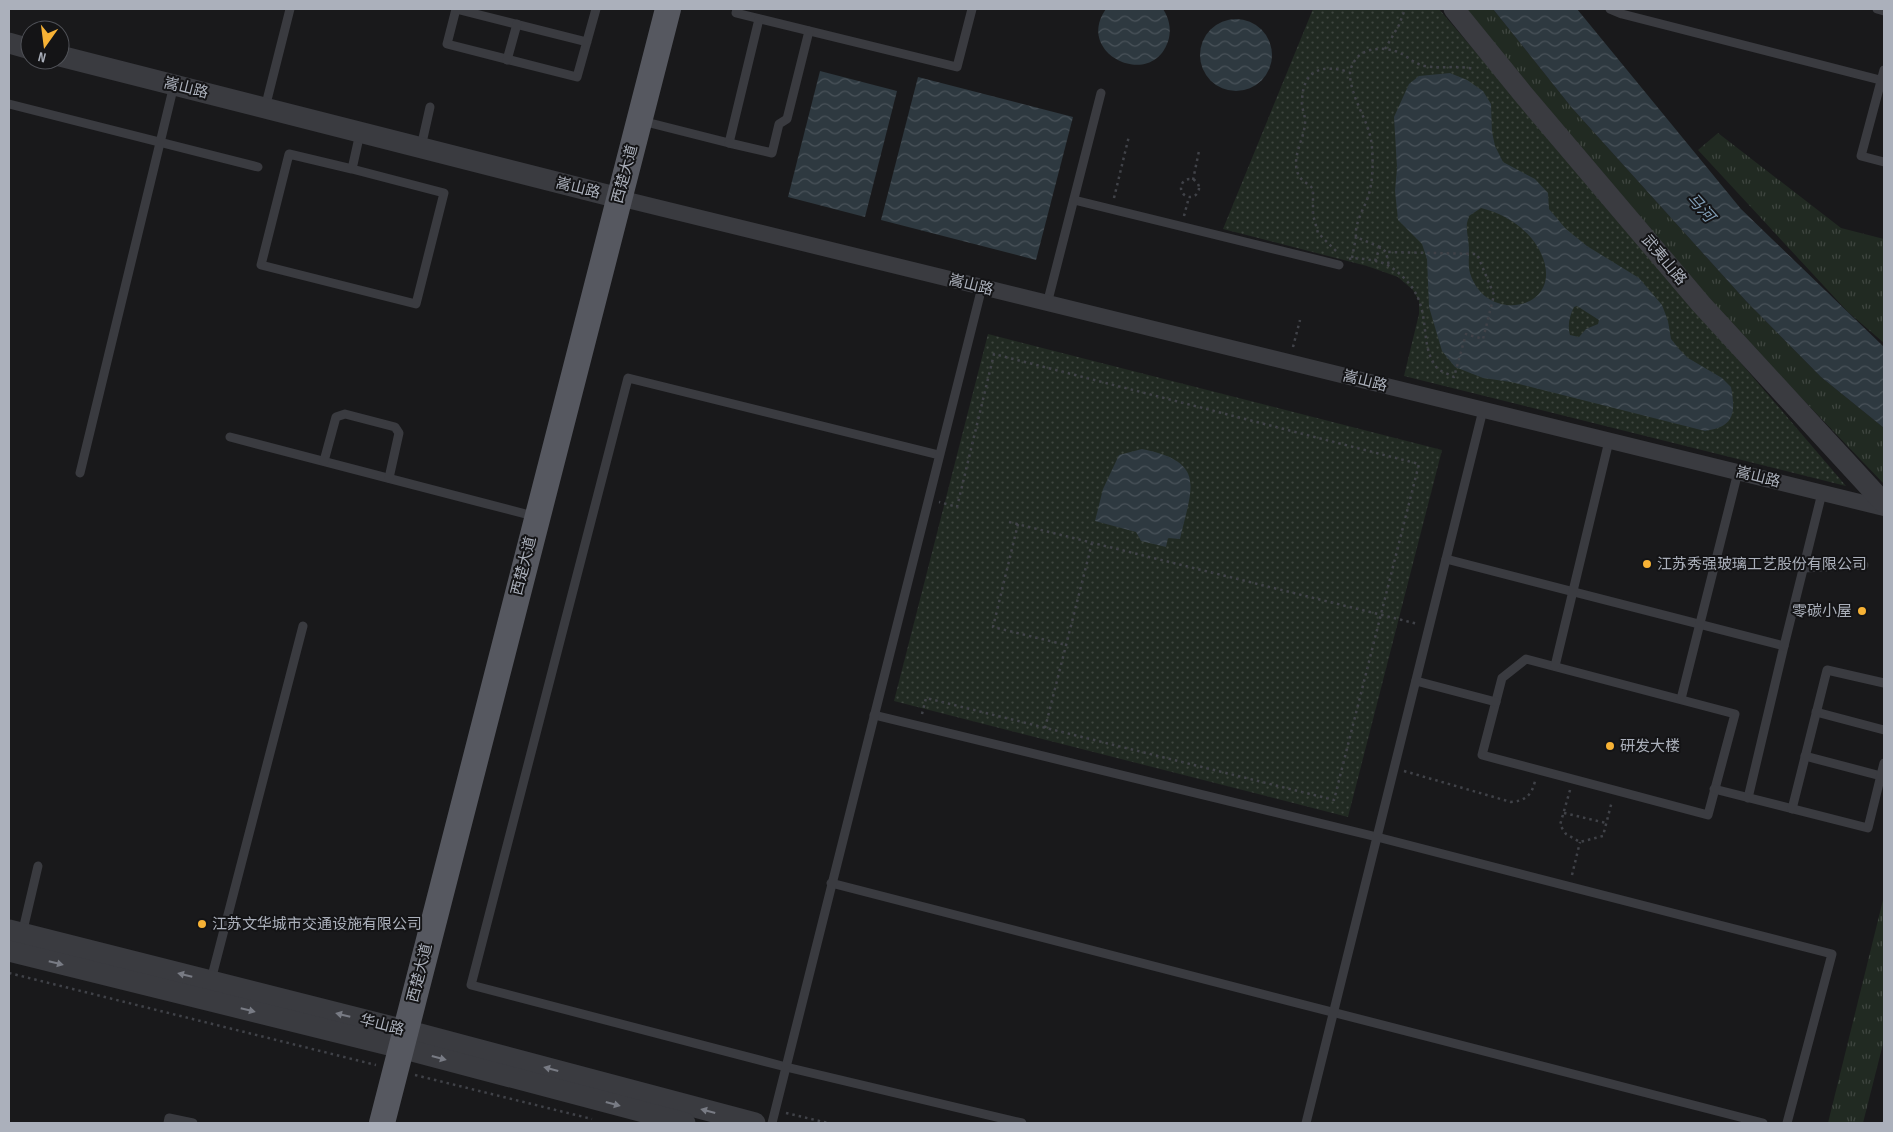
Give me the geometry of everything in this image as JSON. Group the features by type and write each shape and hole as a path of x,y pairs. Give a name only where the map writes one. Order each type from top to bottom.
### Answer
{"main road":[{"name":"西楚大道","path":"382,1123 668,9"}],"street":[{"name":"武夷山路","path":"1454,9 1536,109 1702,304 1884,503"},
{"name":"嵩山路","path":"70,59 619,198 1884,508"},
{"name":"华山路","path":"15,932 400,1049 685,1123"},
{"name":"华山路","path":"9,951 208,991"},
{"name":"华山路","path":"400,1049 755,1123"}],"lane":[{"path":"265,108 290,9"},
{"path":"587,42 456,9 446,44 577,78 587,42 596,9"},
{"path":"737,9 736,14 956,67 972,9"},
{"path":"1610,9 1622,14 1883,81"},
{"path":"1877,9 1884,11"},
{"path":"729,143 759,19"},
{"path":"508,60 517,24"},
{"path":"639,120 772,153 779,124 787,119 809,31"},
{"path":"1884,70 1883,81 1861,156 1884,162"},
{"path":"80,473 174,85"},
{"path":"1048,304 1101,93"},
{"path":"9,104 258,167"},
{"path":"420,148 430,107"},
{"path":"352,169 360,132"},
{"path":"289,154 352,169 444,193 416,304 261,265 289,154"},
{"path":"1074,200 1339,265"},
{"path":"772,1123 830,883 982,287"},
{"path":"939,455 628,378 472,985 786,1067 1022,1123"},
{"path":"1306,1123 1483,410"},
{"path":"324,461 336,417 340,414 353,416 395,427 399,433 389,478"},
{"path":"230,437 537,517"},
{"path":"1555,666 1609,441"},
{"path":"1681,700 1738,472"},
{"path":"1748,798 1822,493"},
{"path":"1446,559 1784,646"},
{"path":"1804,568 1864,566"},
{"path":"208,991 303,626"},
{"path":"1526,658 1681,700 1734,714 1708,815 1482,755 1502,678 1526,658"},
{"path":"1792,809 1827,670 1884,683"},
{"path":"1416,681 1496,702"},
{"path":"1816,712 1884,730"},
{"path":"874,714 1377,837 1832,954 1787,1123"},
{"path":"1805,756 1881,776"},
{"path":"1714,789 1868,828 1884,763"},
{"path":"15,932 38,866"},
{"path":"830,883 1763,1123"},
{"path":"168,1123 169,1118 192,1123"}],"path":[{"path":"1385,49 1400,25 1405,9"},
{"path":"1352,258 1357,225 1371,188 1373,161 1372,142 1351,85 1349,72 1360,54 1366,50 1385,49 1395,51 1417,64 1426,66 1463,66 1474,69"},
{"path":"1349,72 1338,69 1313,71 1308,76 1302,99 1305,126 1298,146 1297,164 1300,176 1313,189 1313,215 1318,233 1336,252 1352,258 1375,261 1389,266 1399,273 1419,295 1432,358 1439,370 1454,377 1466,334 1483,339 1494,295 1477,254 1386,252"},
{"path":"1112,210 1129,136"},
{"path":"1193,180 1199,151"},
{"path":"1187,180 1193,180 1197,183 1199,189 1197,194 1189,197 1182,192 1182,186 1187,180"},
{"path":"1181,227 1189,197"},
{"path":"1356,237 1380,247 1386,252 1389,266"},
{"path":"1375,261 1380,247"},
{"path":"1339,265 1352,258"},
{"path":"1290,363 1300,320"},
{"path":"919,726 926,698 1334,800 1418,464 994,354 957,507 928,500"},
{"path":"1009,522 1429,627"},
{"path":"1018,524 993,627 1066,645"},
{"path":"1045,728 1092,543"},
{"path":"1394,768 1511,802 1522,801 1530,794 1538,770"},
{"path":"1572,779 1560,825 1566,834 1580,842 1603,836 1615,790"},
{"path":"1564,812 1606,823"},
{"path":"1569,887 1580,842"},
{"path":"9,973 400,1049 600,1121"}],"green space":[{"path":"1313,9 1439,9 1846,486 1404,376 1419,314 1419,301 1413,290 1398,277 1367,266 1223,229"},
{"path":"1463,9 1493,9 1572,108 1746,301 1821,377 1884,428 1884,484 1671,262"},
{"path":"1718,133 1841,228 1884,239 1884,343 1848,312 1698,150"},
{"path":"988,334 1442,450 1348,817 894,701"},
{"path":"1884,896 1884,1040 1863,1123 1828,1123"}],"water":[{"path":"1106,9 1163,9 1168,19 1170,31 1169,38 1161,54 1149,63 1134,65 1120,61 1108,53 1100,41 1099,26"},
{"name":"马河","path":"1493,9 1577,9 1741,209 1884,347 1884,428 1821,377 1746,301 1572,108"},
{"path":"1236,19 1256,25 1266,35 1272,55 1266,75 1256,85 1236,91 1216,85 1206,75 1200,55 1206,35 1216,25"},
{"path":"820,71 897,91 865,217 788,197"},
{"path":"1450,73 1467,80 1483,91 1491,104 1492,132 1495,146 1503,162 1535,179 1548,193 1549,209 1566,229 1587,246 1639,278 1662,305 1668,321 1671,339 1679,349 1688,358 1722,378 1731,387 1733,412 1727,422 1715,429 1705,431 1511,382 1483,378 1455,367 1442,351 1429,307 1427,259 1422,244 1398,220 1395,191 1397,168 1394,117 1409,84 1419,76","holes":["1481,208 1497,213 1513,222 1537,246 1545,267 1545,284 1537,296 1524,303 1508,305 1493,301 1479,290 1470,273 1467,223 1469,216","1577,306 1599,320 1598,324 1586,329 1579,337 1570,335 1569,328 1571,313 1574,307"]},
{"path":"918,77 1073,117 1036,260 881,220"},
{"path":"1142,449 1163,454 1177,461 1186,469 1190,479 1188,505 1180,539 1168,538 1166,547 1141,541 1136,532 1095,521 1103,489 1119,455"}],"place":[{"name":"江苏秀强玻璃工艺股份有限公司","path":"1647,564"},
{"name":"零碳小屋","path":"1862,611"},
{"name":"研发大楼","path":"1610,746"},
{"name":"江苏文华城市交通设施有限公司","path":"202,924"}]}
